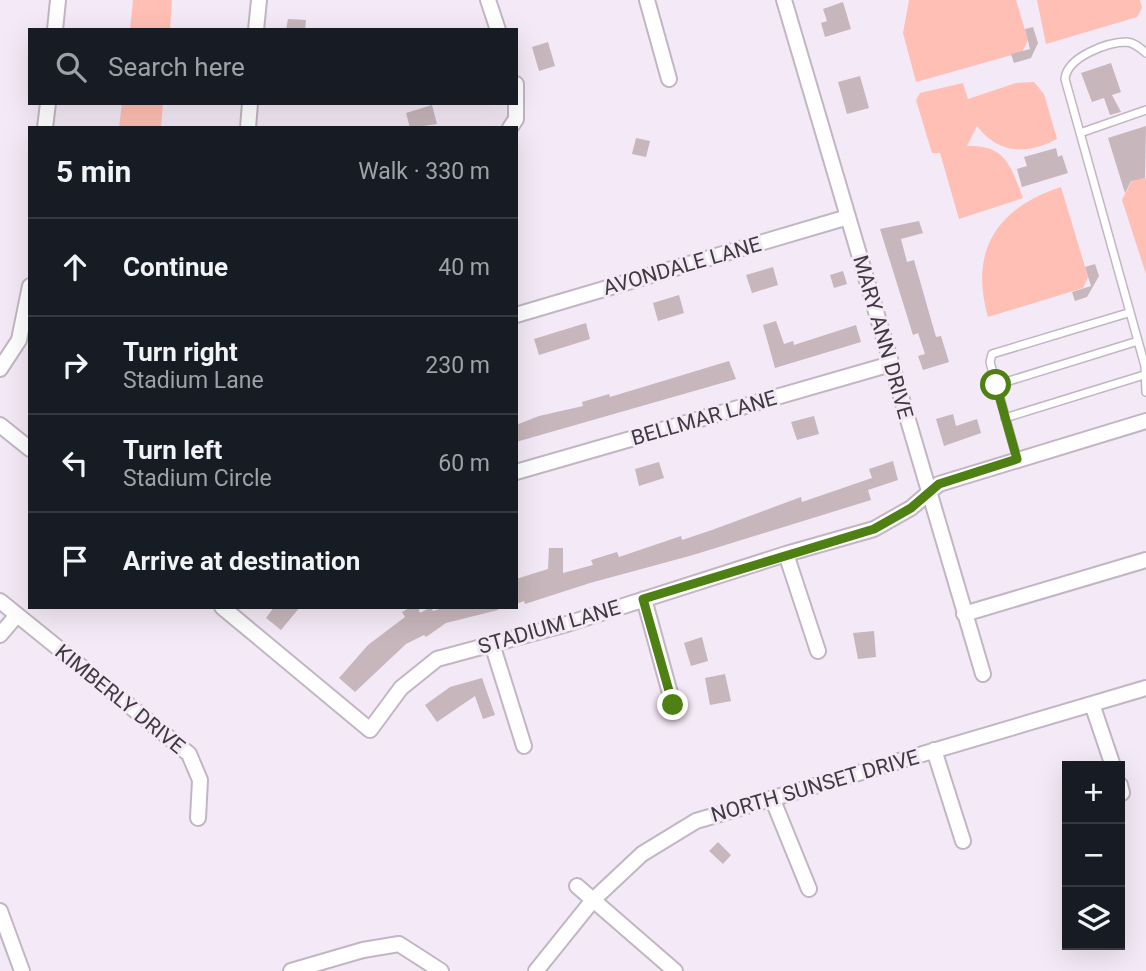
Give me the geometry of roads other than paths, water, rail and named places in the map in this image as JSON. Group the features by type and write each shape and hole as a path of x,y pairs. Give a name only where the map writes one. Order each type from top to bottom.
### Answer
{"street":[{"path":"55,28 57,0"},
{"path":"256,28 259,0"},
{"path":"488,0 497,28"},
{"path":"647,0 669,79"},
{"name":"MARY ANN DRIVE","path":"785,0 964,614 984,674"},
{"path":"45,126 48,105"},
{"path":"248,126 250,105"},
{"path":"511,126 516,119 516,105"},
{"name":"AVONDALE LANE","path":"518,314 848,217"},
{"path":"0,369 19,340 28,296"},
{"name":"BELLMAR LANE","path":"518,471 891,364"},
{"name":"STADIUM LANE","path":"230,610 370,730 401,688 437,659 874,529 911,508 939,484 1146,421"},
{"path":"0,425 28,447"},
{"path":"786,554 818,651"},
{"path":"964,614 1146,560"},
{"path":"643,599 673,705"},
{"name":"KIMBERLY DRIVE","path":"0,601 189,754 200,780 198,818"},
{"path":"0,635 17,615"},
{"path":"492,644 524,746"},
{"name":"NORTH SUNSET DRIVE","path":"536,971 593,900 642,854 696,821 1146,688"},
{"path":"1092,704 1111,761"},
{"path":"934,750 963,841"},
{"path":"772,798 809,889"},
{"path":"577,886 675,971"},
{"path":"0,911 22,971"},
{"path":"291,971 363,950 399,944 441,971"}],"lane":[{"path":"1146,53 1134,44 1125,42 1072,61 1065,79 1127,299 1128,313 1138,341 1145,370 1146,392"},
{"path":"1080,133 1146,110"},
{"path":"1017,459 990,362 992,354 1128,313"},
{"path":"996,385 1138,341"},
{"path":"1005,418 1145,370"}]}
